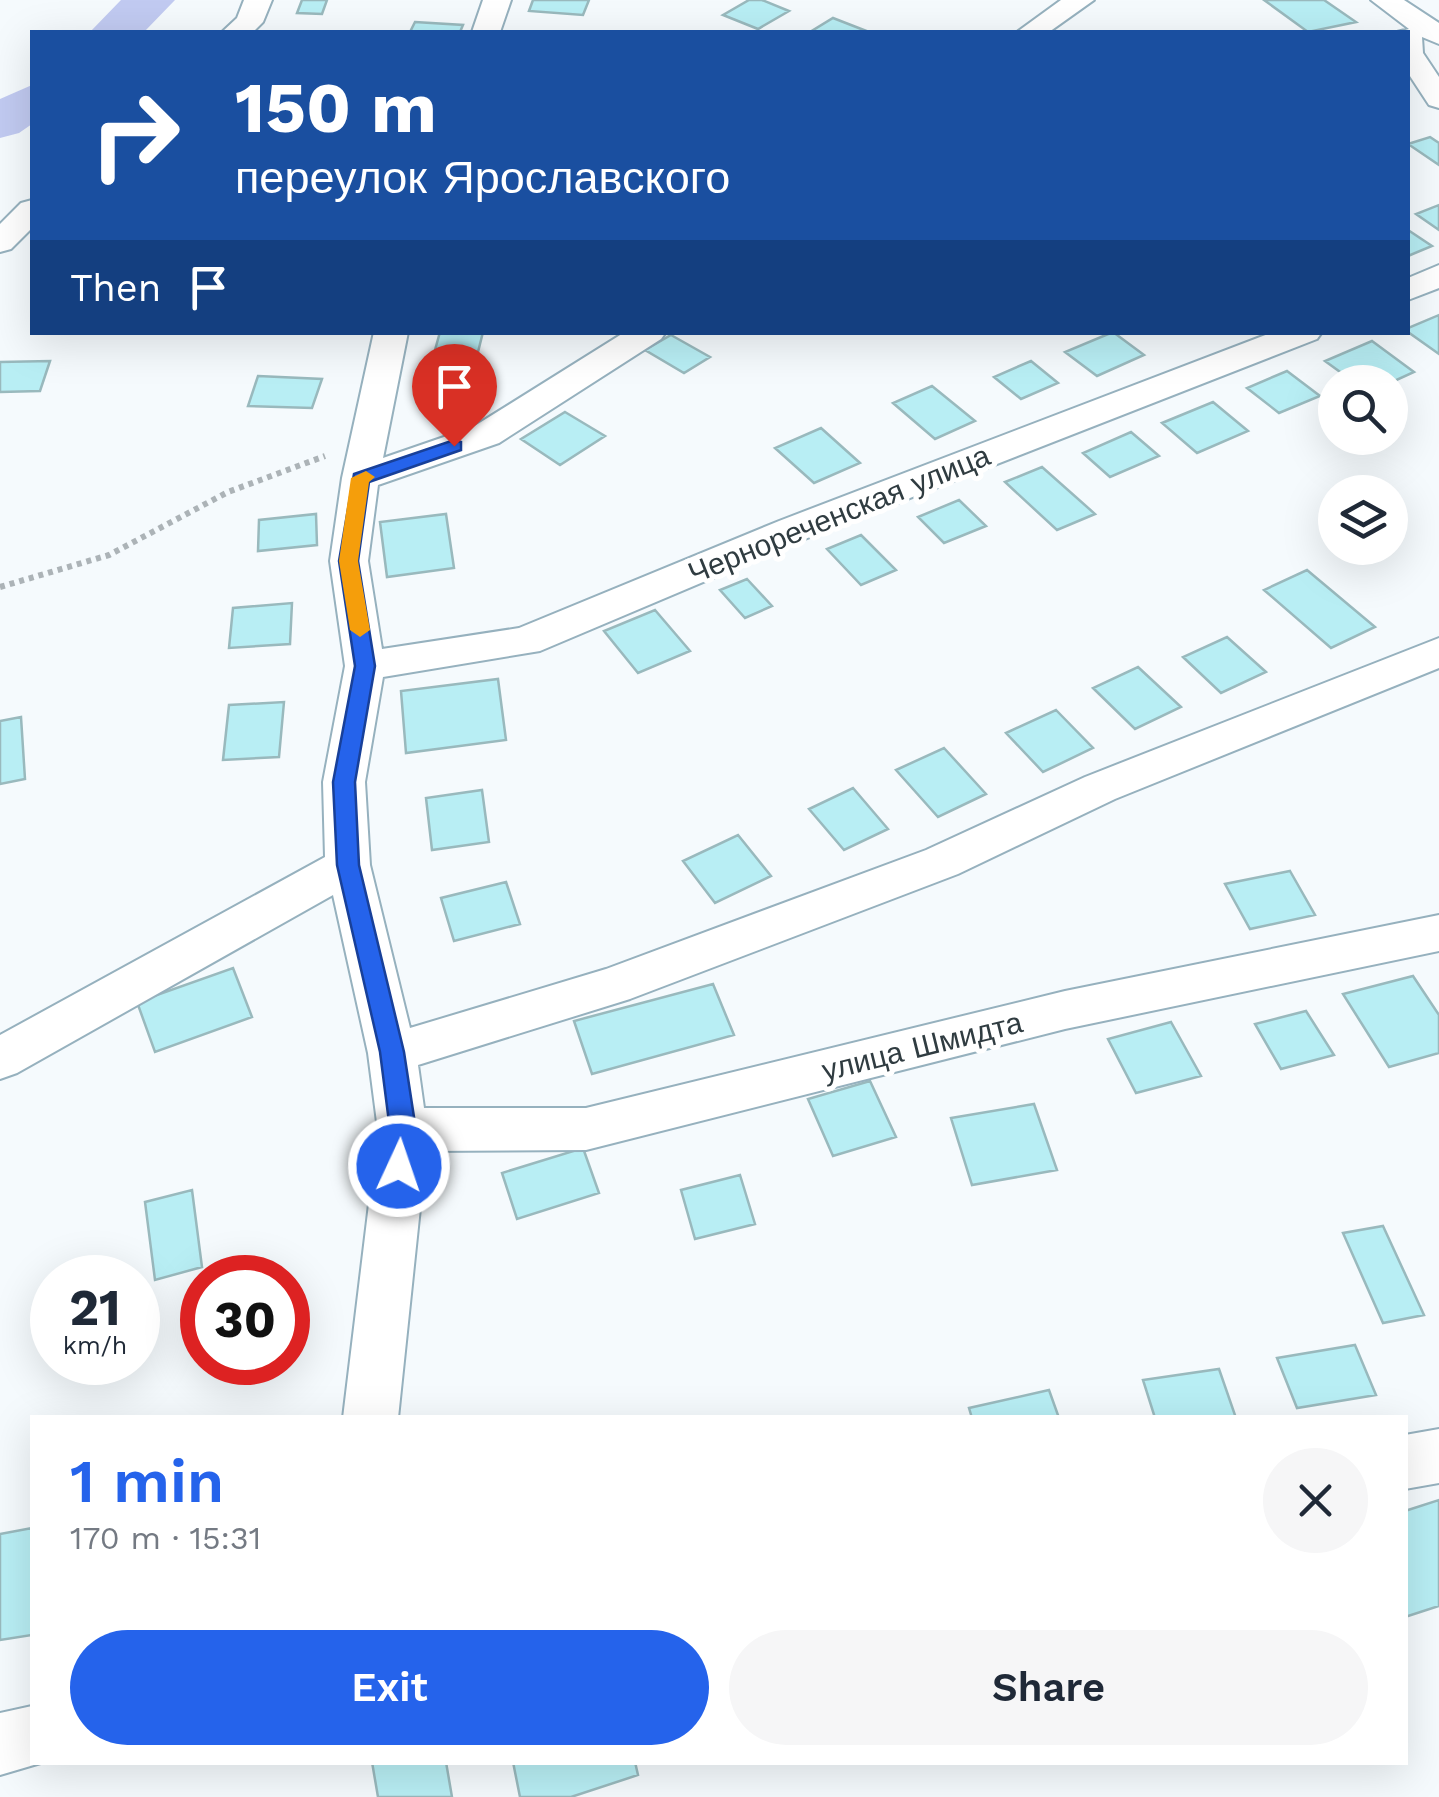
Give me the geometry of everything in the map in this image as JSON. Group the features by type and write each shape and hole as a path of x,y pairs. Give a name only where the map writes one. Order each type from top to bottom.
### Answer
{"street":[{"path":"487,30 497,0"},
{"path":"1034,30 1080,0"},
{"path":"248,18 278,30"},
{"path":"1402,21 1439,36"},
{"path":"1410,55 1439,98"},
{"path":"0,242 30,212"},
{"path":"1410,289 1439,275"},
{"path":"370,1415 403,1130 392,1052 348,865 344,782 365,666 349,561 364,459 390,335"},
{"path":"364,459 486,435 644,335"},
{"name":"Чернореченская улица","path":"365,666 526,640 792,530 1296,335"},
{"path":"392,1052 613,986 906,876 1100,788 1439,652"},
{"path":"0,1059 348,865"},
{"name":"улица Шмидта","path":"403,1130 586,1129 1064,1010 1439,933"},
{"path":"1408,1461 1439,1456"},
{"path":"0,1744 30,1738"}],"path":[{"path":"0,588 108,555 228,492 364,459"}],"building":[{"path":"302,0 327,0 322,14 297,13"},
{"path":"533,0 589,0 583,15 529,11"},
{"path":"749,0 762,0 789,11 758,29 723,15"},
{"path":"1264,0 1324,0 1356,22 1318,30 1305,30"},
{"path":"833,18 864,30 813,30"},
{"path":"415,22 463,25 461,30 411,30"},
{"path":"1430,137 1439,143 1439,165 1410,145"},
{"path":"1439,205 1439,230 1416,214"},
{"path":"1410,231 1432,246 1410,255"},
{"path":"1439,315 1439,354 1410,333 1410,327"},
{"path":"439,335 482,335 478,352 435,350"},
{"path":"671,335 710,357 684,373 645,350"},
{"path":"1106,335 1117,335 1144,355 1097,376 1065,352"},
{"path":"1372,341 1405,365 1331,365 1325,361"},
{"path":"50,361 40,391 0,392 0,362"},
{"path":"1031,361 1058,383 1021,399 994,377"},
{"path":"1287,371 1318,397 1279,413 1247,388"},
{"path":"258,376 322,379 312,408 248,406"},
{"path":"932,386 975,421 935,439 893,403"},
{"path":"1213,402 1248,431 1197,453 1162,423"},
{"path":"565,412 605,436 560,465 521,439"},
{"path":"821,428 860,463 814,483 775,448"},
{"path":"1131,432 1159,456 1110,477 1083,453"},
{"path":"1042,467 1095,514 1057,530 1005,482"},
{"path":"959,500 986,526 944,543 918,517"},
{"path":"316,514 317,545 258,551 259,520"},
{"path":"446,514 454,568 387,577 380,522"},
{"path":"861,535 896,570 861,585 827,549"},
{"path":"1307,570 1375,627 1331,648 1264,590"},
{"path":"747,579 772,606 745,618 720,590"},
{"path":"292,603 290,644 229,648 233,608"},
{"path":"655,610 690,651 638,673 604,631"},
{"path":"1227,637 1266,672 1221,693 1183,657"},
{"path":"1138,667 1181,707 1135,729 1093,688"},
{"path":"498,679 506,740 406,753 401,691"},
{"path":"284,702 279,757 223,760 229,705"},
{"path":"1056,710 1093,748 1043,772 1006,733"},
{"path":"21,717 25,779 0,784 0,721"},
{"path":"944,748 986,794 938,817 896,770"},
{"path":"853,788 888,829 844,850 809,809"},
{"path":"482,790 489,842 432,850 426,798"},
{"path":"738,835 771,876 715,903 683,861"},
{"path":"1290,871 1315,915 1250,929 1225,884"},
{"path":"506,882 520,924 454,941 441,898"},
{"path":"233,968 252,1017 155,1052 137,1002"},
{"path":"1413,976 1439,1015 1439,1053 1389,1067 1343,994"},
{"path":"713,984 734,1035 592,1074 574,1021"},
{"path":"1306,1011 1334,1055 1281,1069 1255,1024"},
{"path":"1171,1022 1201,1076 1136,1093 1108,1039"},
{"path":"870,1081 896,1137 833,1156 808,1099"},
{"path":"1034,1104 1057,1170 972,1185 951,1118"},
{"path":"583,1148 599,1193 517,1219 502,1173"},
{"path":"740,1175 755,1224 695,1239 681,1190"},
{"path":"192,1190 200,1255 180,1255 180,1273 160,1279 160,1255 152,1255 145,1202"},
{"path":"1383,1226 1424,1315 1383,1323 1343,1233"},
{"path":"1355,1345 1376,1395 1297,1408 1277,1358"},
{"path":"1219,1369 1235,1415 1154,1415 1143,1380"},
{"path":"1049,1390 1058,1415 971,1415 969,1408"},
{"path":"1439,1500 1439,1606 1408,1616 1408,1510"},
{"path":"30,1528 30,1635 0,1640 0,1534"},
{"path":"373,1765 447,1765 452,1797 378,1797"},
{"path":"514,1765 636,1765 638,1775 571,1797 520,1797"}],"waterway":[{"path":"117,30 150,0"},
{"path":"0,122 30,102"}],"slow traffic":[{"path":"360,630 349,561 360,478 366,477"}],"route":[{"path":"399,1166 403,1130 392,1052 348,865 344,782 365,666 349,561 360,478 454,446"}]}
